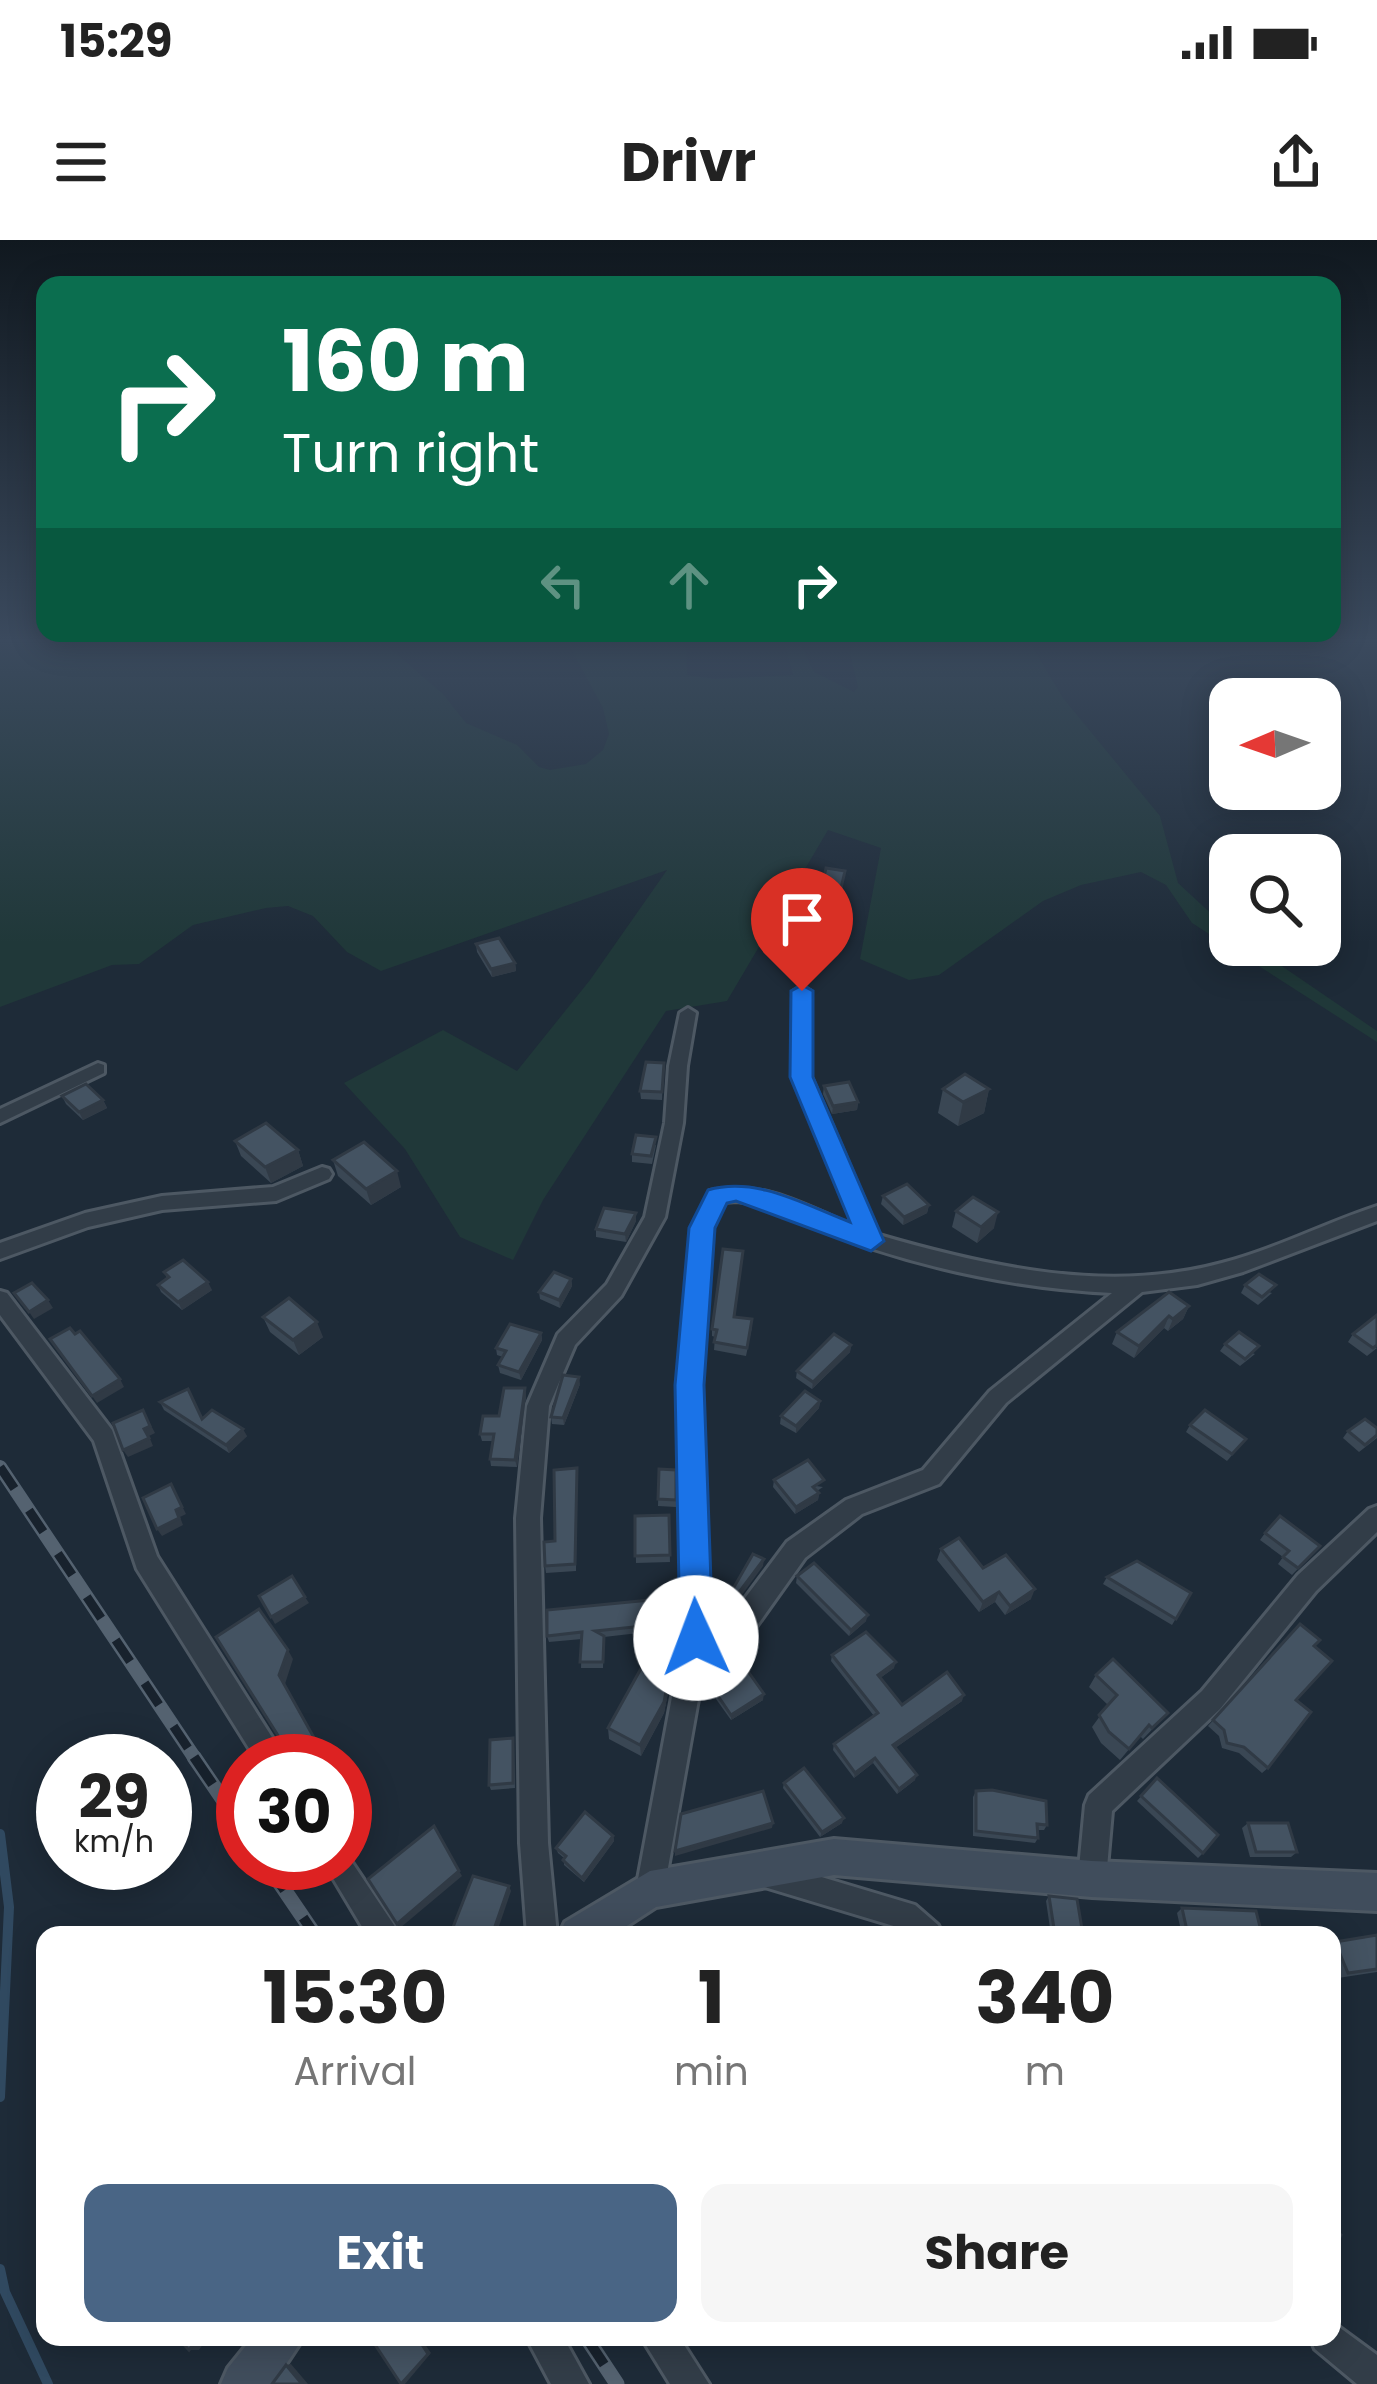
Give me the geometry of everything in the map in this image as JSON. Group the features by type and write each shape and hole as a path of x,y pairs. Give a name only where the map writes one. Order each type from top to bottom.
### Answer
{"street":[{"path":"802,991 802,1077 871,1241"},
{"path":"541,1926 534,1843 528,1518 538,1406 566,1340 614,1291 655,1217 674,1123 688,1013"},
{"path":"0,1117 98,1069"},
{"path":"0,1251 85,1220 162,1203 276,1195 322,1174"},
{"path":"650,1890 696,1638 690,1385 702,1228 717,1196 736,1192 761,1197 871,1241 1024,1277 1136,1285 1195,1278 1328,1235 1377,1213"},
{"path":"688,1687 732,1640 796,1550 854,1507 931,1477 998,1397 1136,1285"},
{"path":"0,1299 104,1437 146,1561 256,1734"},
{"path":"1092,1879 1099,1805 1211,1700 1307,1583 1377,1516"},
{"path":"592,1926 650,1890 834,1857 1092,1879 1377,1892"},
{"path":"758,1872 905,1915 918,1926"},
{"path":"355,1890 378,1926"},
{"path":"244,2384 275,2346"},
{"path":"548,2346 571,2384"},
{"path":"664,2346 691,2384"},
{"path":"1338,2346 1377,2378"}],"green space":[{"path":"0,743 512,743 539,767 550,770 586,764 606,743 1100,743 1160,816 1178,883 1209,912 1209,934 1192,923 1166,885 1141,872 1081,885 1043,901 939,975 909,980 860,959 881,848 828,830 727,1001 666,1011 543,1200 513,1260 460,1237 405,1149 344,1083 443,1030 517,1071 590,980 667,870 381,971 347,952 313,916 288,906 193,925 139,964 112,965 0,1007"},
{"path":"1259,966 1282,966 1377,1031 1377,1042"}],"building":[{"path":"826,868 845,871 841,888 822,886"},
{"path":"499,938 515,963 491,969 476,944"},
{"path":"646,1062 664,1063 662,1092 640,1091"},
{"path":"965,1074 989,1089 963,1102 943,1089"},
{"path":"849,1082 858,1102 833,1106 824,1086"},
{"path":"86,1084 103,1100 79,1112 62,1096"},
{"path":"266,1123 298,1150 265,1167 235,1141"},
{"path":"636,1135 656,1137 651,1156 632,1154"},
{"path":"364,1142 397,1171 366,1189 333,1160"},
{"path":"907,1184 929,1205 904,1217 883,1196"},
{"path":"973,1197 998,1212 981,1227 956,1211"},
{"path":"604,1208 636,1213 625,1234 596,1229"},
{"path":"723,1249 743,1251 734,1317 752,1319 747,1348 714,1342"},
{"path":"183,1260 208,1282 178,1302 158,1285 169,1277 164,1272"},
{"path":"554,1272 571,1279 559,1300 539,1292"},
{"path":"1259,1274 1276,1285 1262,1297 1245,1285"},
{"path":"32,1283 48,1300 29,1312 14,1293"},
{"path":"1169,1292 1189,1306 1173,1319 1169,1316 1139,1346 1117,1332"},
{"path":"289,1298 317,1322 293,1340 263,1317"},
{"path":"1377,1315 1377,1345 1373,1348 1353,1334"},
{"path":"510,1324 541,1333 519,1372 498,1365 506,1351 496,1348"},
{"path":"70,1328 75,1334 80,1331 120,1379 92,1396 50,1339"},
{"path":"1239,1332 1259,1346 1245,1359 1225,1344"},
{"path":"834,1334 851,1345 813,1382 797,1371"},
{"path":"563,1375 579,1377 563,1418 551,1417"},
{"path":"504,1388 525,1388 515,1460 490,1459 494,1434 480,1434 483,1416 499,1416"},
{"path":"188,1389 202,1419 212,1410 243,1429 226,1445 160,1402"},
{"path":"805,1391 820,1401 796,1426 781,1416"},
{"path":"143,1410 149,1438 123,1450 113,1423"},
{"path":"1205,1410 1246,1439 1232,1454 1190,1425"},
{"path":"1365,1419 1377,1428 1377,1435 1365,1445 1348,1431"},
{"path":"808,1460 824,1480 813,1487 819,1493 796,1507 774,1480"},
{"path":"577,1468 575,1564 545,1566 544,1542 555,1541 554,1470"},
{"path":"659,1469 676,1470 676,1500 658,1499"},
{"path":"171,1484 182,1507 176,1510 179,1518 157,1529 143,1498"},
{"path":"669,1515 670,1555 635,1556 635,1516"},
{"path":"1280,1516 1320,1546 1298,1568 1283,1557 1289,1551 1265,1533"},
{"path":"959,1538 983,1568 1006,1555 1035,1589 1010,1606 999,1592 983,1602 941,1549"},
{"path":"753,1554 764,1559 731,1603 726,1601"},
{"path":"1137,1561 1191,1593 1176,1619 1107,1577"},
{"path":"814,1563 868,1615 851,1630 797,1576"},
{"path":"292,1576 305,1597 271,1617 259,1596"},
{"path":"671,1598 673,1623 595,1631 604,1636 603,1662 580,1662 582,1632 547,1636 547,1610"},
{"path":"259,1609 288,1650 279,1675 312,1734 277,1734 216,1637"},
{"path":"1300,1624 1320,1640 1314,1646 1332,1661 1296,1700 1311,1712 1268,1768 1244,1747 1227,1743 1224,1730 1213,1720"},
{"path":"866,1632 896,1662 878,1675 902,1705 947,1672 964,1695 893,1745 917,1775 899,1789 875,1758 855,1773 834,1744 878,1713 832,1655"},
{"path":"649,1654 671,1665 664,1702 640,1745 608,1728"},
{"path":"1113,1659 1168,1713 1152,1728 1149,1725 1129,1749 1109,1732 1099,1715 1117,1695 1096,1675"},
{"path":"747,1670 764,1694 731,1715 716,1693 721,1677"},
{"path":"513,1738 513,1783 489,1785 490,1740"},
{"path":"804,1768 844,1818 822,1832 784,1783"},
{"path":"1157,1778 1218,1835 1203,1853 1141,1796"},
{"path":"763,1791 773,1823 675,1851 681,1814"},
{"path":"976,1791 1046,1801 1047,1825 1037,1824 1038,1838 976,1831"},
{"path":"585,1812 613,1836 582,1878 556,1848"},
{"path":"1248,1823 1288,1823 1297,1852 1256,1852"},
{"path":"434,1826 459,1871 397,1924 372,1885 372,1876"},
{"path":"473,1876 509,1886 495,1926 454,1926"},
{"path":"1049,1896 1077,1899 1082,1926 1054,1926"},
{"path":"1182,1908 1256,1911 1260,1926 1186,1926"},
{"path":"1377,1935 1377,1969 1348,1973 1341,1941"},
{"path":"376,2346 423,2346 428,2354 401,2384"},
{"path":"286,2365 302,2384 272,2384"}],"waterway":[{"path":"0,1834 9,1907 0,2097"},
{"path":"0,2269 5,2292 48,2384"}],"railway":[{"path":"0,1467 196,1760"},
{"path":"194,1757 216,1789"},
{"path":"284,1890 309,1926"},
{"path":"592,2346 617,2384"}],"route":[{"path":"696,1638 690,1385 702,1228 717,1196 736,1192 761,1197 871,1241 802,1077 802,991"}]}
